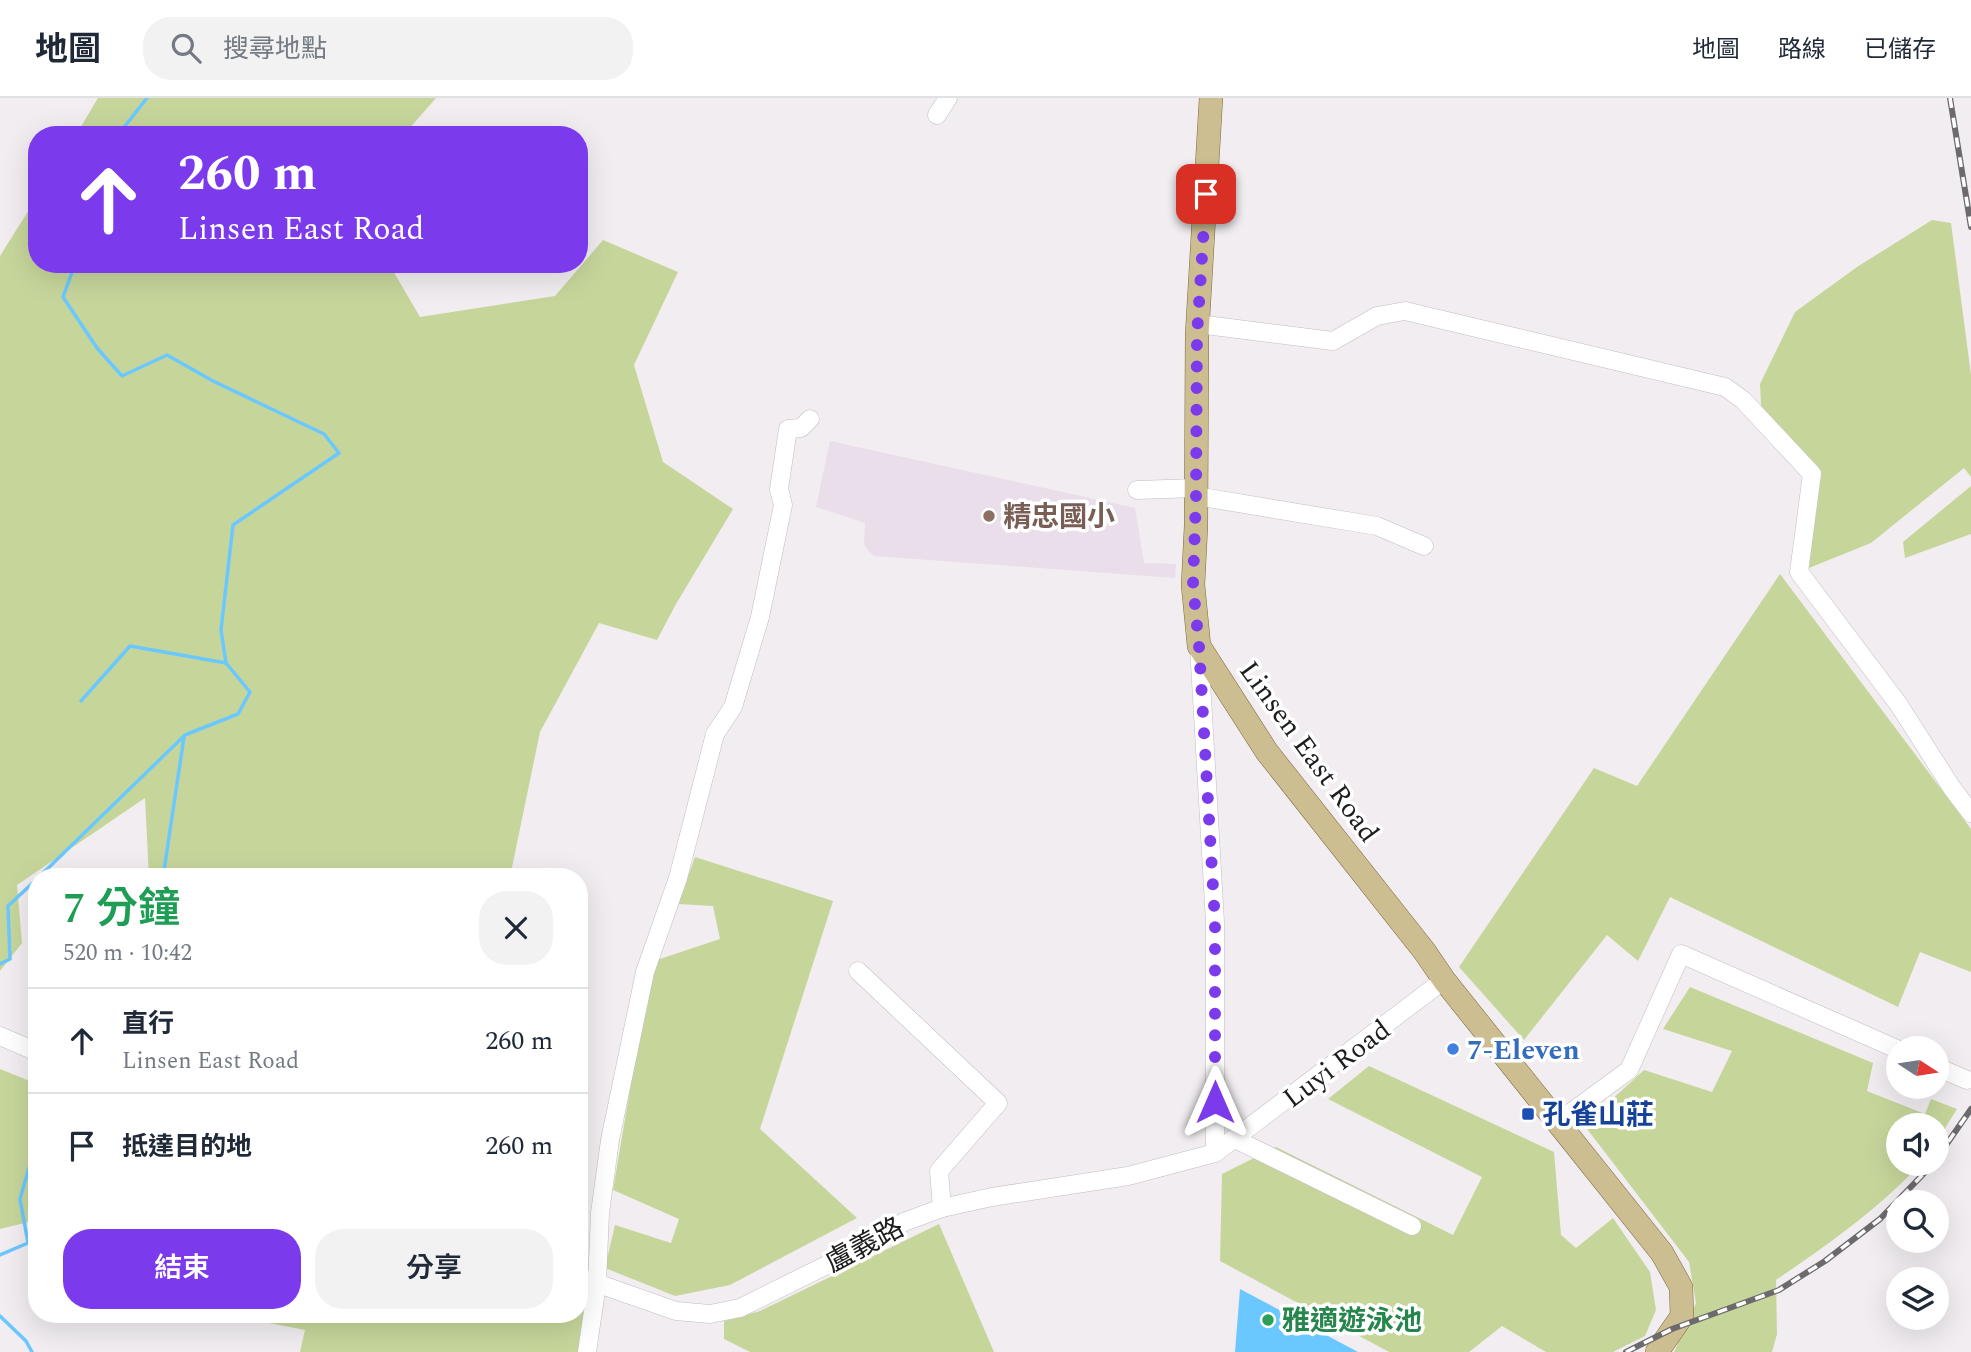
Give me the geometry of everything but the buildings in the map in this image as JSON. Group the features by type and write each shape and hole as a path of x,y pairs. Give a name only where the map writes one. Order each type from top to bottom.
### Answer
{"main road":[{"name":"Linsen East Road","path":"1211,98 1198,324 1193,585 1199,646 1267,752 1444,980 1662,1253 1681,1287 1682,1316 1657,1352"}],"street":[{"path":"937,115 947,98"},
{"path":"1198,324 1333,341 1377,316 1405,311 1724,387 1743,400 1812,474 1799,572 1899,705 1971,813"},
{"path":"587,1352 597,1284 600,1213 610,1140 645,972 678,878 715,734 733,707 760,617 783,505 779,489 788,429 801,428 810,419"},
{"path":"1137,489 1196,492 1377,526 1424,546"},
{"path":"1199,646 1215,922 1215,1153"},
{"path":"1558,1122 1629,1070 1681,954 1886,1044"},
{"path":"858,971 999,1103 939,1171 942,1208"},
{"name":"Luyi Road","path":"588,1280 676,1311 710,1314 740,1308 859,1249 904,1222 942,1208 992,1197 1128,1176 1215,1153 1444,980"},
{"path":"0,1036 28,1048"},
{"path":"1950,1073 1967,1080"},
{"path":"1235,1139 1412,1226"}],"shaded area":[{"name":"精忠國小","path":"830,441 1135,508 1144,563 1176,564 1175,578 875,556 864,544 865,523 816,507"}],"green space":[{"path":"98,98 436,98 412,126 81,126"},
{"path":"28,211 28,273 394,273 420,317 555,296 575,273 588,273 588,258 603,240 678,272 634,365 663,462 733,509 657,640 599,623 540,732 512,868 149,868 145,798 42,868 28,868 28,878 17,885 22,943 0,971 0,256"},
{"path":"1932,220 1951,223 1971,375 1971,477 1964,468 1871,543 1799,572 1812,474 1762,422 1760,384 1795,312 1857,267"},
{"path":"1971,486 1971,534 1905,558 1903,542"},
{"path":"1780,574 1971,829 1971,972 1920,952 1898,1007 1670,897 1638,961 1607,935 1524,1040 1459,967 1594,768 1637,786"},
{"path":"695,857 833,901 760,1129 857,1218 730,1285 675,1296 605,1268 615,1225 671,1243 679,1219 613,1190 635,1060 657,960 720,939 713,906 678,904"},
{"path":"1690,987 1873,1063 1867,1091 1922,1113 1886,1113 1886,1176 1909,1176 1894,1190 1886,1190 1886,1197 1869,1212 1776,1280 1777,1334 1772,1352 1674,1352 1696,1303 1689,1262 1584,1125 1644,1070 1712,1092 1732,1051 1663,1029"},
{"path":"1369,1066 1554,1152 1561,1235 1576,1248 1613,1218 1650,1272 1656,1310 1645,1336 1613,1352 1546,1352 1502,1326 1469,1352 1389,1352 1220,1261 1222,1174 1276,1147 1453,1235 1482,1177 1328,1099"},
{"path":"0,1069 28,1080 28,1222 0,1229"},
{"path":"1931,1099 1957,1109 1949,1122 1949,1113 1925,1113"},
{"path":"939,1224 994,1352 750,1352 724,1339 724,1321 760,1311"},
{"path":"269,1323 585,1323 579,1352 300,1352 305,1330"}],"water":[{"name":"雅適遊泳池","path":"1240,1289 1358,1352 1235,1352"}],"waterway":[{"path":"125,126 147,98"},
{"path":"48,868 185,735 238,714 250,692 226,663 221,630 233,525 339,453 324,434 213,381 167,355 122,376 97,348 63,297 72,273"},
{"path":"81,701 130,646 226,663"},
{"path":"164,868 184,737"},
{"path":"0,964 10,959 8,906 28,887"},
{"path":"28,1171 20,1199 28,1243"},
{"path":"0,1255 28,1243"},
{"path":"0,1316 26,1341 32,1352"}],"railway":[{"path":"1950,98 1971,227"},
{"path":"1949,1141 1971,1109"},
{"path":"1626,1352 1672,1329 1779,1290 1825,1261 1880,1219 1921,1176"}],"place":[{"name":"精忠國小","path":"989,516"},
{"name":"7-Eleven","path":"1453,1049"},
{"name":"孔雀山莊","path":"1528,1114"},
{"name":"雅適遊泳池","path":"1268,1320"}],"route":[{"path":"1206,194 1197,335 1193,585 1215,922 1215,1102"}]}
